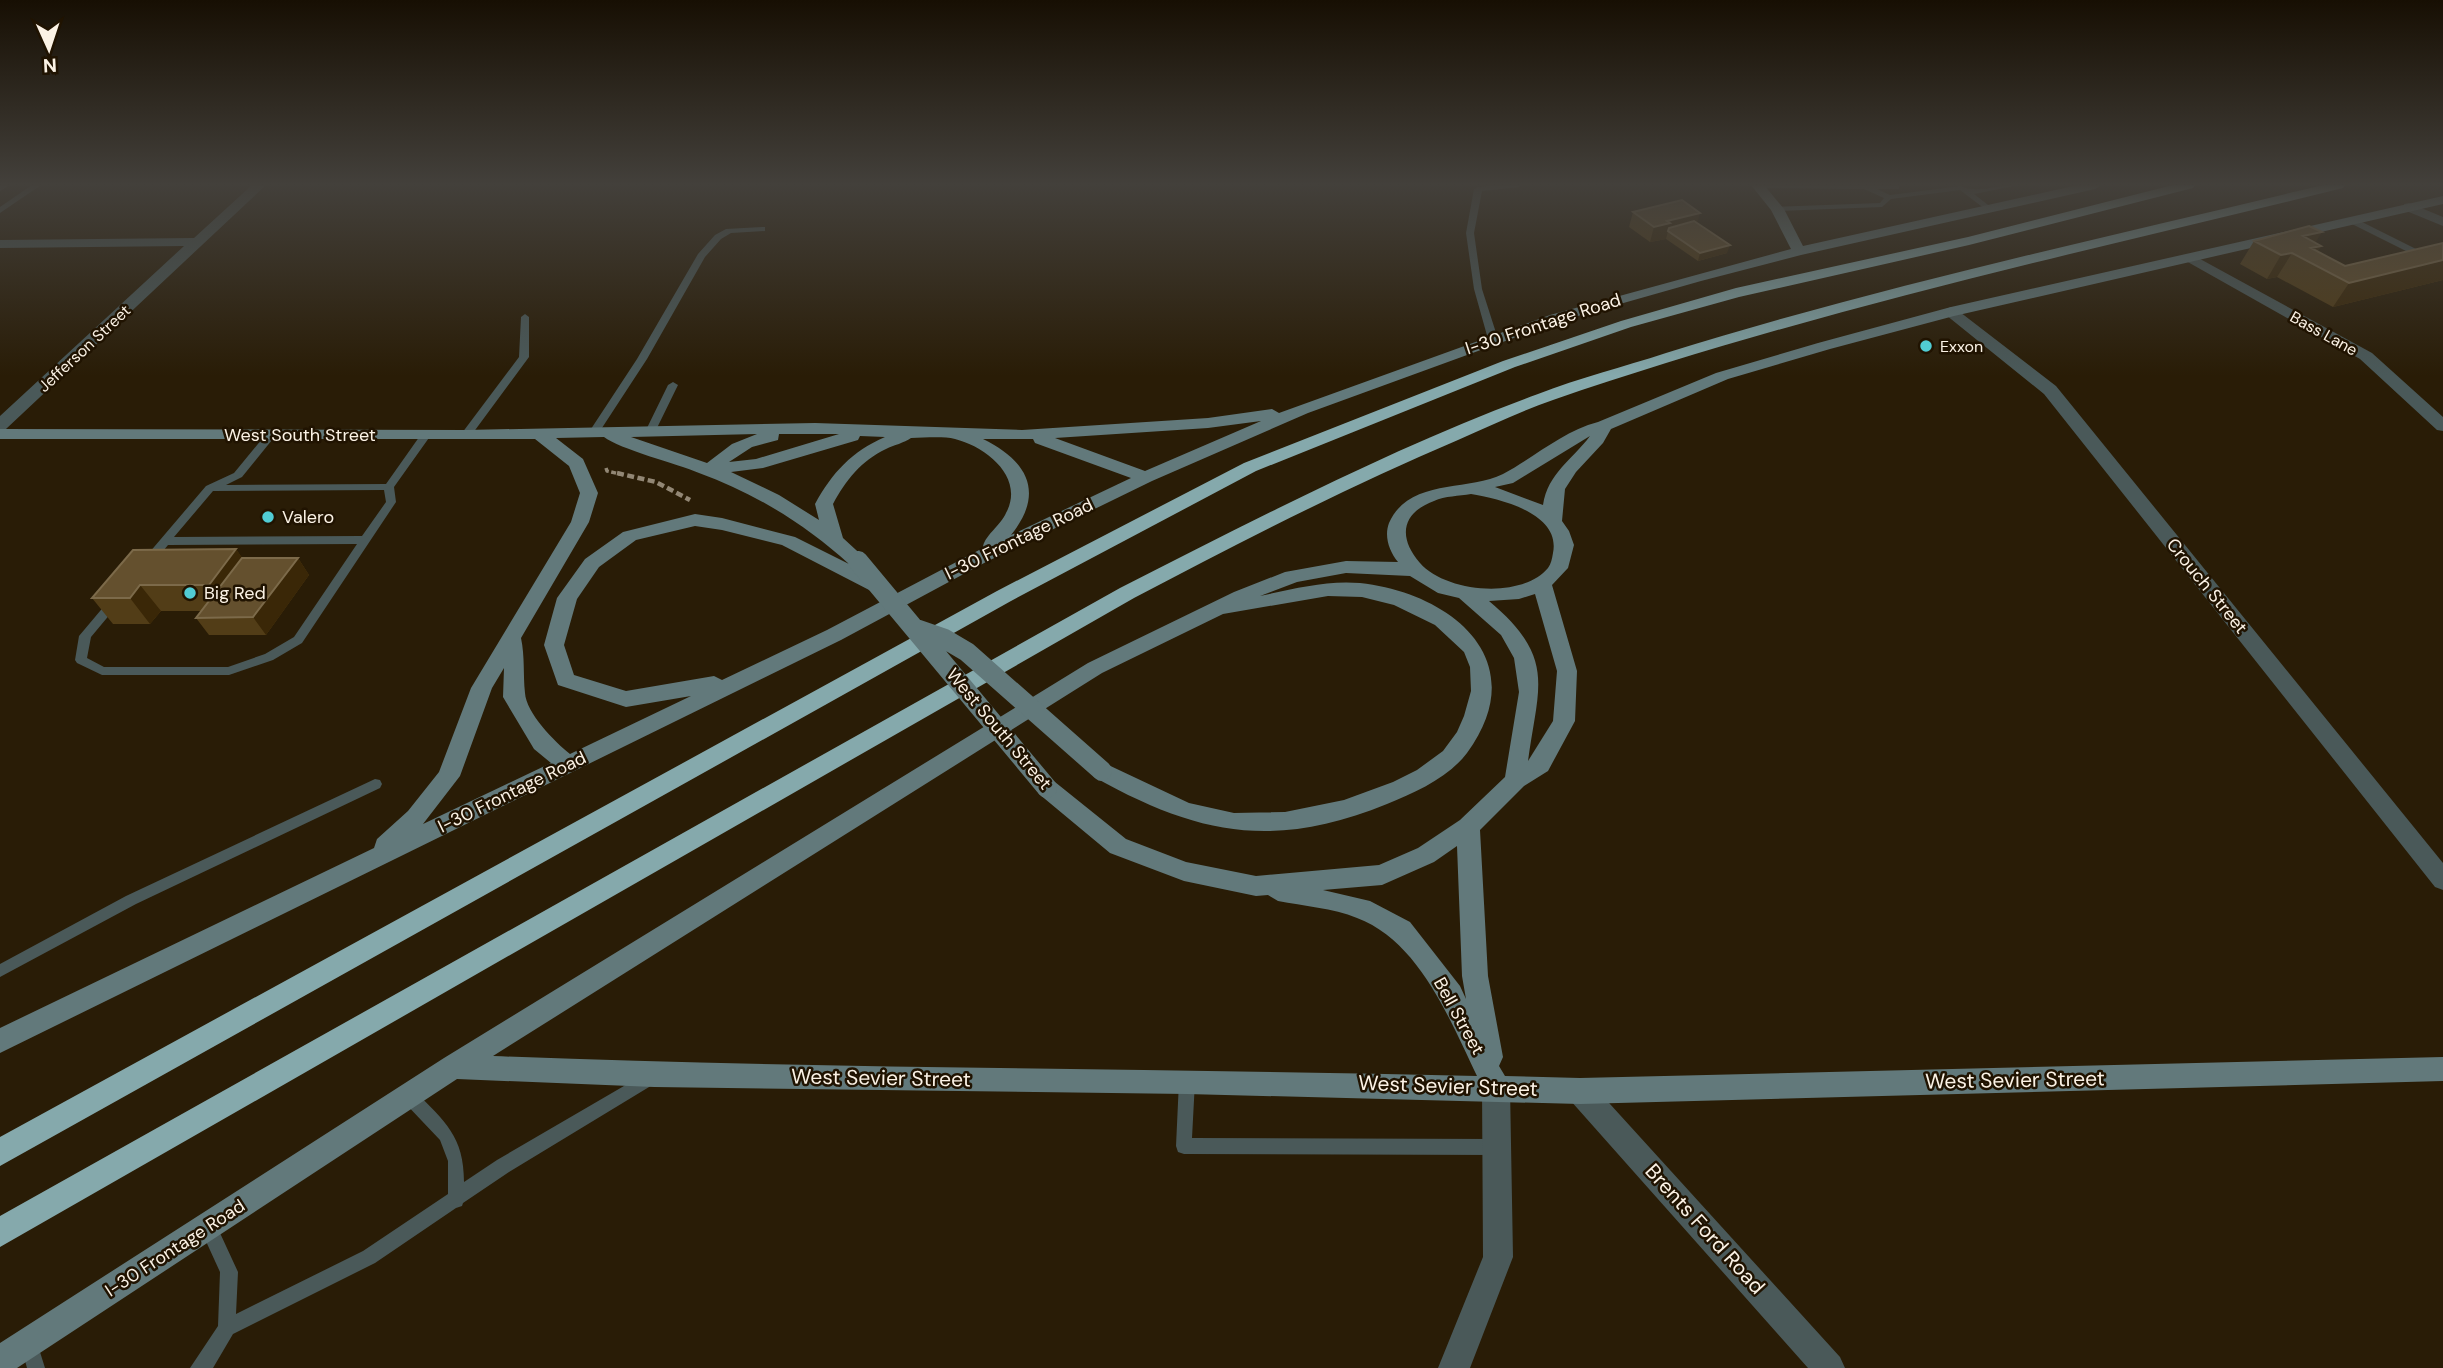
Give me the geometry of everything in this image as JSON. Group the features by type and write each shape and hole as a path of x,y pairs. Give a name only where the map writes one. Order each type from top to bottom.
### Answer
{"highway":[{"path":"0,1152 1004,596 1250,467 1510,363 1626,324 1737,293 1930,249"},
{"path":"0,1232 1127,593 1274,517 1398,459 1544,397 1744,334 2077,249"}],"main road":[{"name":"I-30 Frontage Road","path":"0,1041 834,635 979,558 1146,477 1302,409 1555,318 1810,249"},
{"path":"1516,780 1516,760 1528,707 1528,667 1520,644 1488,609 1466,594 1436,584 1412,569 1401,557 1394,532 1398,520 1419,500 1434,493 1507,479 1588,430 1604,426 1723,376 1951,312 2230,249"},
{"name":"West South Street","path":"0,434 466,435 815,428 1022,435 1208,423 1302,409"},
{"path":"1553,523 1552,496 1570,465 1598,439 1604,426"},
{"path":"712,470 724,454 756,439 815,428"},
{"name":"West South Street","path":"712,470 757,464 878,430"},
{"name":"West South Street","path":"597,432 712,470 761,490 834,538 858,561 916,629 1047,788 1118,846 1184,871 1256,886 1382,875 1426,855 1468,827 1516,780 1540,765 1564,721 1567,671 1542,583"},
{"path":"367,863 416,817 449,776 482,688 580,522 589,493 577,463 538,433"},
{"path":"834,538 824,504 837,479 862,454 911,433"},
{"path":"956,433 984,445 1009,462 1020,482 1022,494 1016,516 1009,528 979,558"},
{"name":"West South Street","path":"1022,435 1058,443 1146,477"},
{"path":"1466,594 1508,595 1542,583 1554,573 1561,561 1563,548 1561,536 1553,523 1527,502 1509,495 1471,488"},
{"path":"737,681 626,699 565,680 554,645 567,598 592,563 630,536 695,520 788,541 880,587"},
{"name":"I-30 Frontage Road","path":"0,1361 32,1355 208,1226 409,1096 1095,668 1182,628 1253,589 1304,572 1371,565 1412,569"},
{"path":"916,629 945,639 967,652 1102,771 1155,801 1195,815 1237,822 1277,821 1344,810 1405,786 1446,762 1473,726 1483,687 1478,660 1464,638 1440,618 1397,597 1359,590 1309,591 1258,605 1213,609"},
{"path":"511,637 515,658 514,696 542,743 567,764"},
{"name":"Bell Street","path":"1468,827 1475,976 1496,1087"},
{"name":"Bell Street","path":"1256,886 1361,908 1401,929 1451,994 1496,1087"},
{"name":"West Sevier Street","path":"453,1068 654,1075 1187,1081 1580,1091 2443,1069"}],"street":[{"name":"Jefferson Street","path":"0,425 190,249"},
{"name":"Bass Lane","path":"2191,258 2365,356 2443,426"},
{"name":"Crouch Street","path":"1951,312 2050,390 2443,880"},
{"path":"1454,1368 1497,1257 1496,1087"},
{"name":"Brents Ford Road","path":"1580,1091 1829,1368"}],"lane":[{"path":"597,432 707,249"},
{"path":"1472,249 1478,289 1493,340"},
{"path":"2409,249 2423,256 2443,252"},
{"path":"466,435 524,357 525,317"},
{"path":"651,430 673,385"},
{"path":"139,573 210,488 238,475 271,435"},
{"path":"121,594 85,636 81,660 102,671 229,671 269,657 298,640 391,502 389,487 426,435"},
{"path":"210,488 389,487"},
{"path":"165,541 365,540"},
{"path":"0,971 131,900 375,784"},
{"path":"199,1368 206,1362 228,1328 369,1256 503,1166 654,1075"},
{"path":"1187,1081 1184,1146 1497,1147"},
{"path":"409,1096 446,1135 456,1161 456,1200"},
{"path":"208,1226 229,1272 228,1328"}],"path":[{"path":"598,471 606,468 607,471 656,482 693,501"}],"building":[{"path":"1694,249 1716,249 1700,253"},
{"path":"2269,249 2313,249 2345,266 2418,249 2443,249 2443,260 2349,283 2292,253 2281,255"},
{"path":"236,549 209,585 140,585 130,598 92,598 133,550"},
{"path":"242,558 298,558 253,617 196,618"}],"place":[{"name":"Exxon","path":"1926,346"},
{"name":"Valero","path":"268,517"},
{"name":"Big Red","path":"190,593"}]}
